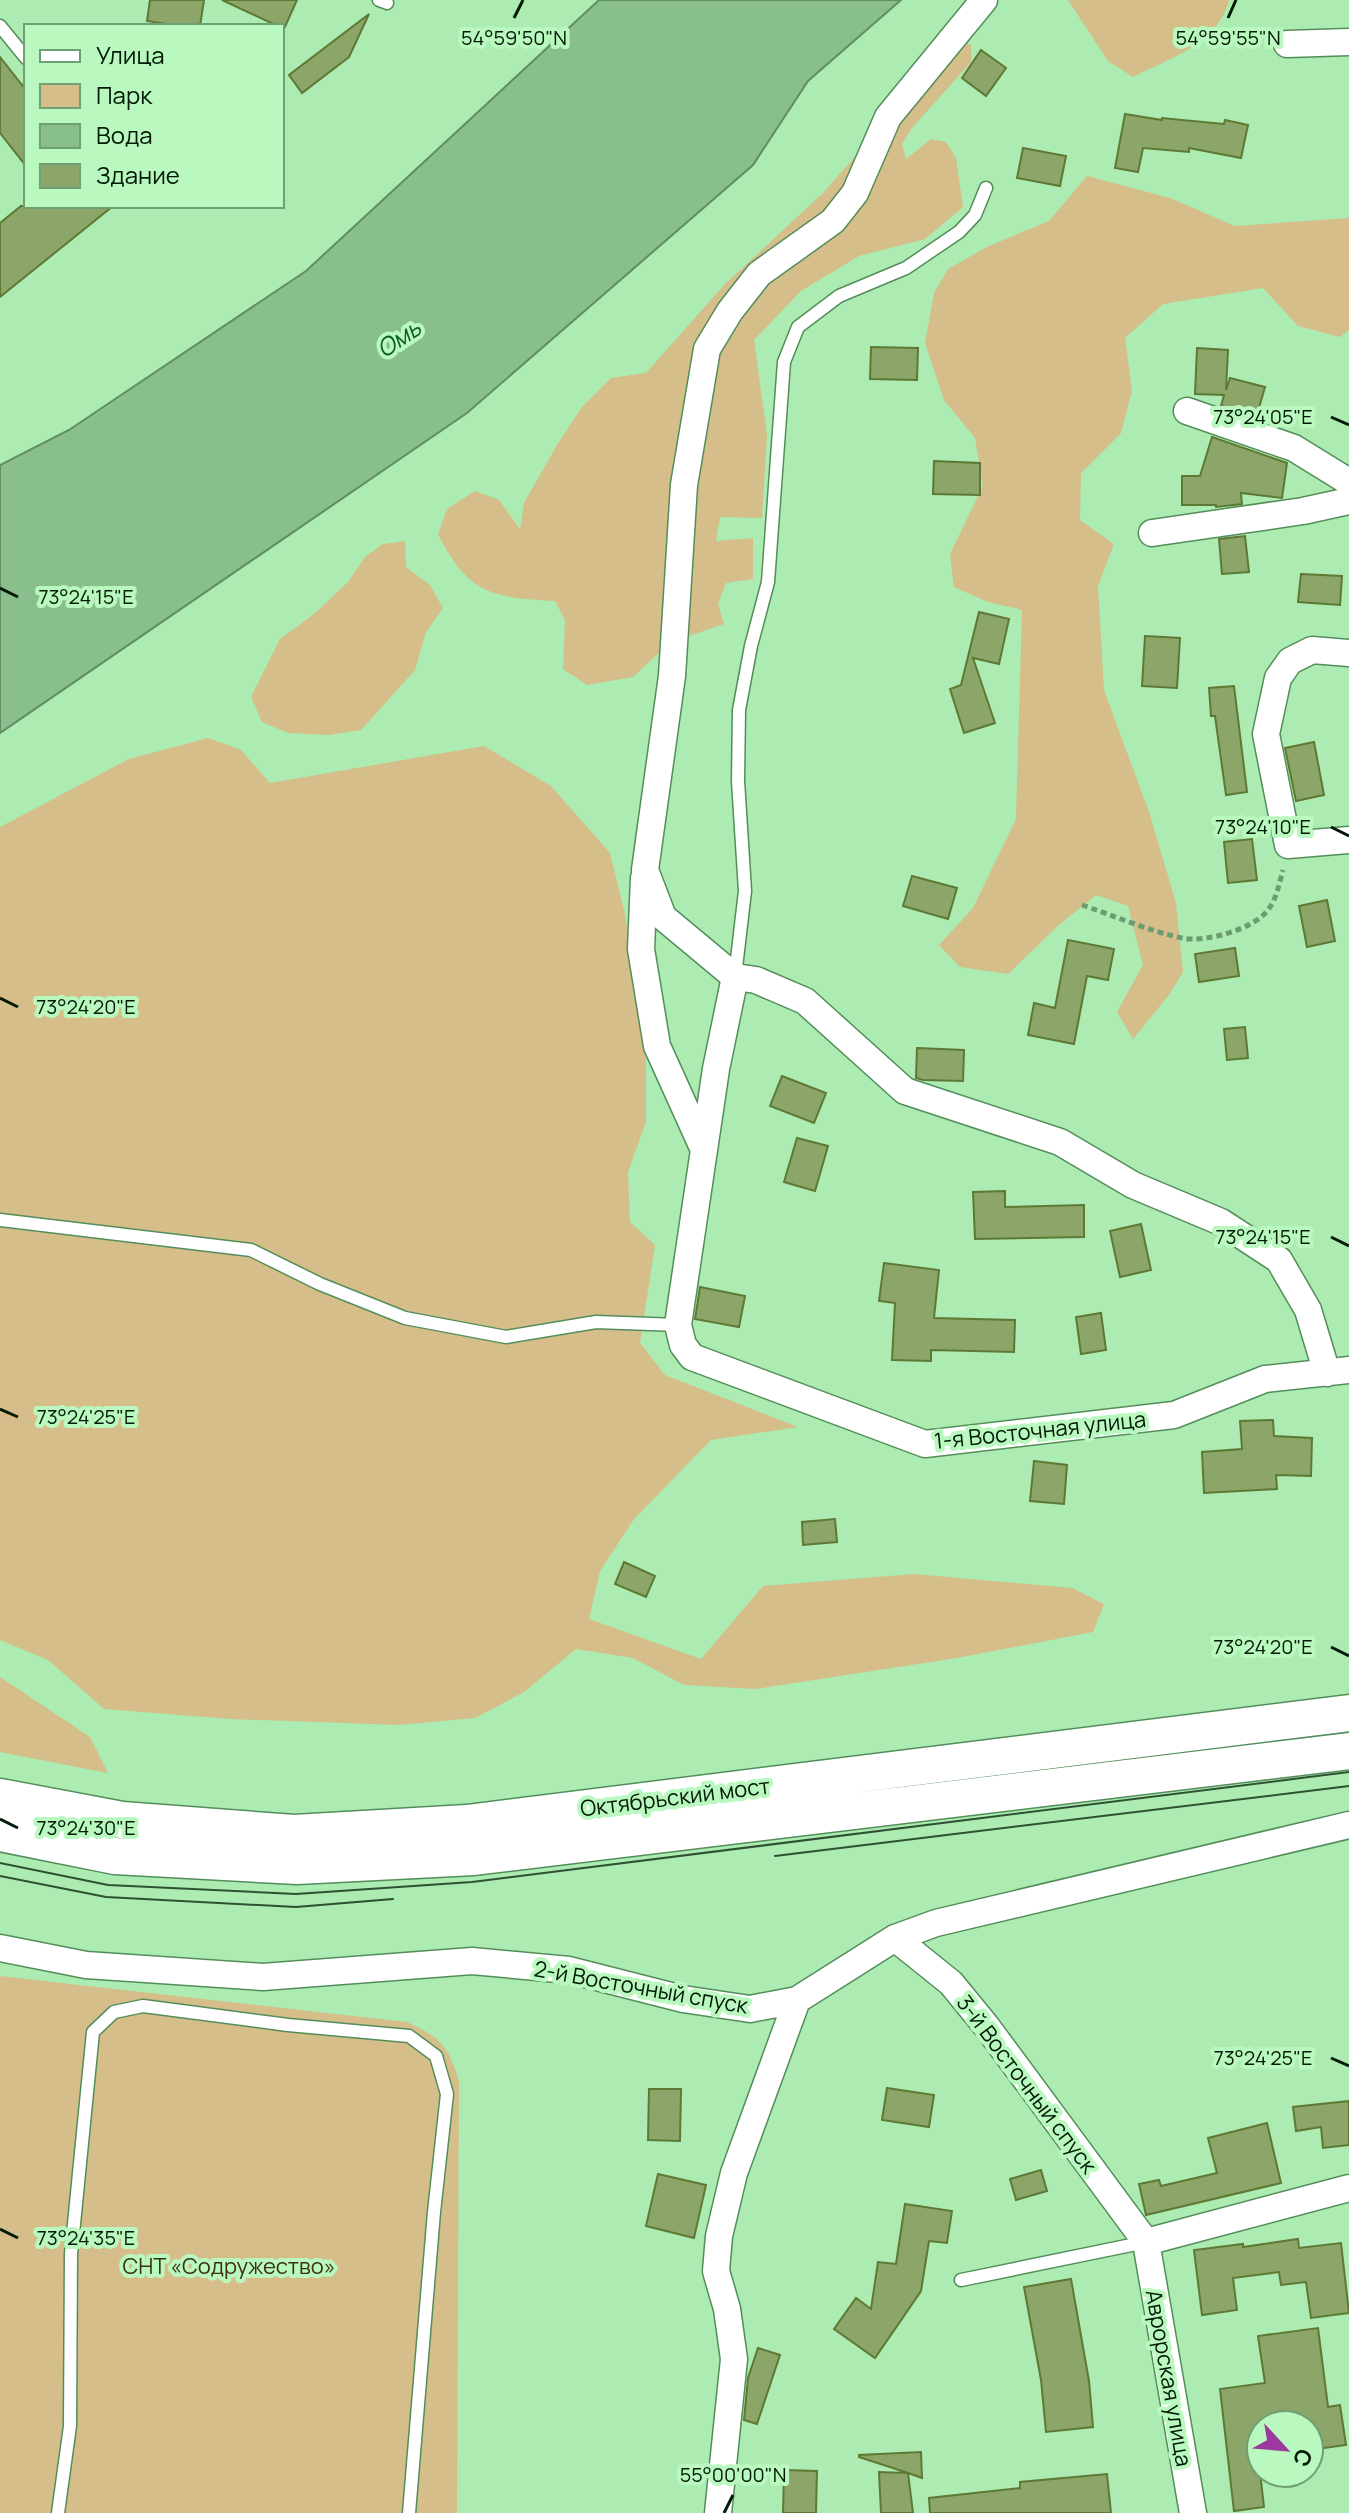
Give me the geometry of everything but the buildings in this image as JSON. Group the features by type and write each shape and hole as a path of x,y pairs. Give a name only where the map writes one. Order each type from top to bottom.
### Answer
{"main road":[{"name":"Октябрьский мост","path":"0,1797 122,1820 294,1833 452,1824 1349,1713"},
{"name":"Октябрьский мост","path":"0,1833 115,1856 297,1866 474,1857 1349,1751"}],"street":[{"path":"704,1150 657,1046 641,949 645,870 672,676 684,485 707,349 730,311 759,274 833,221 855,193 888,117 984,0"},
{"path":"1287,44 1349,42"},
{"path":"1187,411 1294,448 1349,482"},
{"path":"1152,533 1303,511 1349,501"},
{"path":"1349,653 1312,650 1290,661 1278,678 1266,734 1288,845 1349,840"},
{"path":"645,870 663,917 735,977 756,980 805,1001 905,1091 1060,1142 1133,1185 1221,1222 1279,1260 1338,1371"},
{"path":"678,1325 716,1069 735,977"},
{"name":"1-я Восточная улица","path":"678,1325 683,1345 692,1357 925,1444 1174,1415 1265,1379 1338,1371"},
{"name":"2-й Восточный спуск","path":"0,1948 86,1965 263,1977 472,1961 569,1970 683,1999 750,2009 797,2000 895,1938 951,1919 1349,1825"},
{"name":"3-й Восточный спуск","path":"895,1938 951,1983 1146,2242"},
{"path":"718,2513 734,2359 727,2309 716,2271 719,2236 734,2173 797,2000"},
{"path":"1146,2242 1349,2188"},
{"name":"Аврорская улица","path":"1146,2242 1193,2513"}],"lane":[{"path":"0,26 24,56"},
{"path":"735,977 745,891 738,781 739,710 751,646 768,582 784,362 798,327 839,296 906,268 959,232 975,215 986,188"},
{"path":"0,1220 251,1250 320,1284 405,1318 506,1337 596,1322 678,1325"},
{"path":"58,2513 70,2426 71,2254 93,2032 114,2012 143,2006 288,2025 409,2036 436,2056 447,2094 409,2513"},
{"path":"961,2280 1146,2242"}],"path":[{"path":"1082,905 1185,939 1220,936 1247,926 1266,913 1277,894 1288,845"}],"green space":[{"path":"1068,0 1229,0 1215,28 1204,39 1133,77 1108,61"},
{"path":"964,42 971,45 971,62 912,128 902,144 906,159 931,139 946,142 956,158 963,207 925,239 859,256 801,291 754,340 767,435 762,518 720,517 716,541 753,538 753,579 726,583 718,604 724,624 662,650 633,677 587,685 563,669 565,620 555,601 498,594 484,589 460,570 438,534 447,509 475,491 499,500 520,529 524,503 582,407 611,378 646,373 725,284 823,193"},
{"path":"1087,176 1170,198 1235,226 1349,218 1349,330 1340,337 1298,326 1263,288 1163,304 1125,338 1132,391 1121,433 1081,473 1080,520 1114,544 1098,586 1104,690 1149,812 1176,903 1183,972 1169,995 1133,1039 1117,1012 1143,965 1128,906 1096,895 1008,974 960,967 939,945 973,908 1016,819 1022,610 988,602 954,587 950,554 983,486 975,438 944,400 925,343 934,293 948,269 987,247 1049,221"},
{"path":"405,541 406,567 430,585 443,608 426,632 415,670 361,730 329,735 288,733 262,722 251,697 280,639 314,614 348,582 365,557 383,544"},
{"path":"208,738 241,750 270,783 484,746 551,786 610,853 624,910 646,1031 646,1122 628,1172 630,1222 655,1245 640,1343 665,1375 798,1427 711,1440 634,1519 600,1571 589,1619 701,1659 763,1586 914,1574 1072,1588 1104,1604 1093,1632 957,1658 756,1689 684,1685 633,1658 576,1649 524,1692 475,1718 398,1725 230,1719 104,1709 48,1660 0,1640 0,827 129,759"},
{"path":"0,1677 90,1737 108,1773 0,1752"},
{"name":"СНТ «Содружество»","path":"0,1976 407,2022 442,2044 459,2081 457,2513 0,2513"}],"water":[{"name":"Омь","path":"599,0 901,0 808,81 753,165 467,413 0,733 0,465 69,430 306,271"}],"tram line":[{"path":"0,1863 108,1885 296,1894 472,1882 1349,1772"},
{"path":"775,1856 1349,1786"},
{"path":"0,1876 106,1897 296,1907 393,1899"}]}
